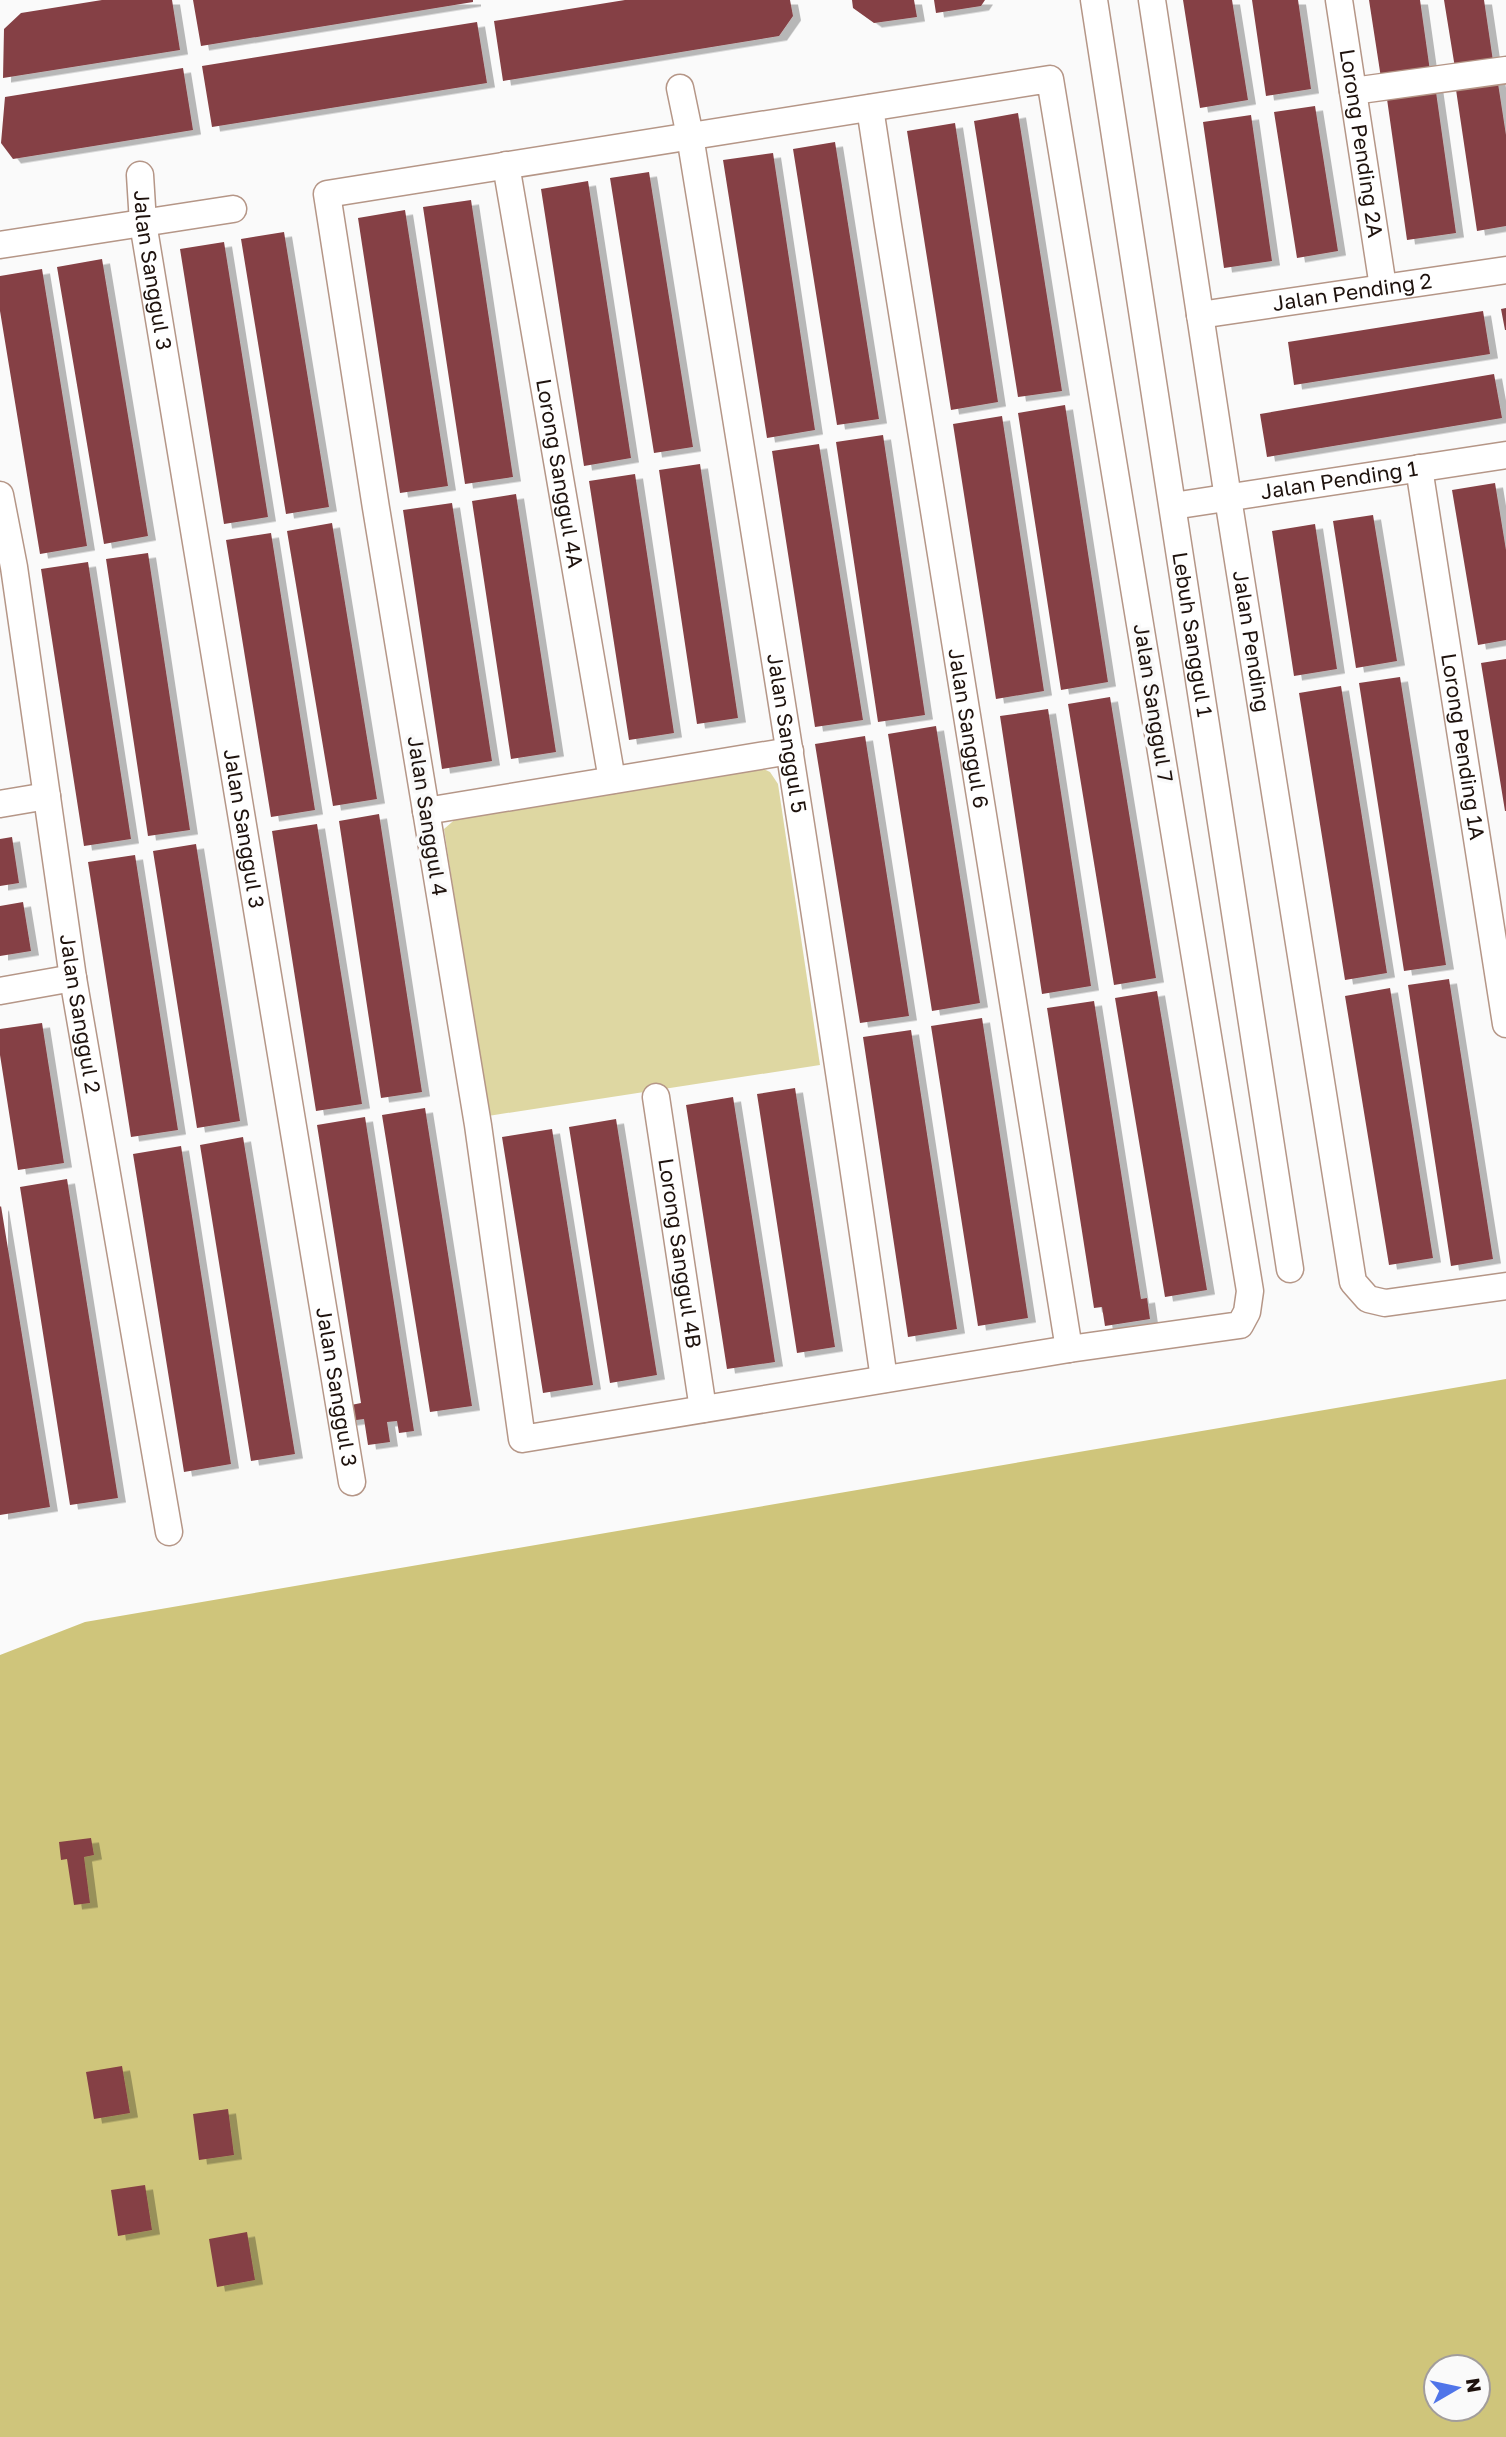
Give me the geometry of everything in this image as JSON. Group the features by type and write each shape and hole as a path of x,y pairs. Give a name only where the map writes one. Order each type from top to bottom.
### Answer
{"street":[{"name":"Lebuh Sanggul 1","path":"1094,0 1290,1269"},
{"name":"Jalan Pending","path":"1153,0 1228,498 1353,1282 1368,1299 1385,1303 1506,1286"},
{"name":"Lorong Pending 2A","path":"1339,0 1383,287"},
{"path":"1353,91 1506,70"},
{"name":"Jalan Sanggul 7","path":"870,107 1050,79 1250,1291 1247,1312 1240,1325 1069,1349"},
{"name":"Jalan Sanggul 5","path":"680,89 690,136 790,751 884,1379"},
{"path":"506,165 870,107"},
{"name":"Jalan Sanggul 6","path":"870,107 917,419 1069,1349"},
{"name":"Jalan Sanggul 4","path":"506,165 327,194 480,1139 522,1439 703,1409"},
{"name":"Lorong Sanggul 4A","path":"506,165 611,780"},
{"name":"Jalan Sanggul 3","path":"140,175 143,223 352,1482"},
{"path":"0,245 233,209"},
{"name":"Jalan Pending 2","path":"1200,315 1506,270"},
{"name":"Jalan Pending 1","path":"1173,506 1506,455"},
{"name":"Lorong Pending 1A","path":"1419,468 1506,1024"},
{"name":"Jalan Sanggul 2","path":"0,495 10,614 47,796 73,978 169,1532"},
{"path":"426,811 790,751"},
{"path":"0,804 47,796"},
{"path":"0,991 73,978"},
{"name":"Lorong Sanggul 4B","path":"656,1097 703,1409"},
{"path":"703,1409 1069,1349"}],"shaded area":[{"path":"755,765 770,772 778,784 820,1065 488,1116 444,829 459,816"},
{"path":"1506,1379 1506,2437 0,2437 0,1655 85,1622"}],"building":[{"path":"102,0 172,0 180,50 3,78 4,29 21,13"},
{"path":"193,0 473,0 473,2 201,46"},
{"path":"625,0 790,0 793,16 779,36 503,81 494,21"},
{"path":"852,0 914,0 917,17 874,23 853,8"},
{"path":"934,0 985,0 981,6 936,13"},
{"path":"1183,0 1232,0 1248,100 1200,108"},
{"path":"1252,0 1298,0 1311,89 1266,96"},
{"path":"1369,0 1420,0 1430,71 1381,78"},
{"path":"1444,0 1484,0 1493,61 1455,68"},
{"path":"477,22 487,83 212,127 202,66"},
{"path":"183,68 193,130 13,159 1,143 5,97"},
{"path":"1497,77 1506,135 1506,226 1477,231 1455,83"},
{"path":"1435,85 1456,233 1407,240 1386,92"},
{"path":"1315,106 1338,251 1297,258 1274,112"},
{"path":"1018,113 1062,391 1018,397 974,121"},
{"path":"1251,115 1272,261 1224,268 1203,122"},
{"path":"955,123 998,402 951,410 907,131"},
{"path":"835,142 879,419 837,425 793,149"},
{"path":"773,153 815,430 767,438 723,160"},
{"path":"649,172 693,447 654,453 610,178"},
{"path":"588,181 631,458 584,466 541,189"},
{"path":"471,200 513,477 465,484 423,207"},
{"path":"405,210 448,486 400,493 358,218"},
{"path":"284,232 329,507 286,514 241,239"},
{"path":"224,242 268,517 224,524 180,249"},
{"path":"102,259 148,536 104,544 57,267"},
{"path":"42,269 87,546 40,554 0,311 0,276"},
{"path":"1506,308 1506,330 1505,330 1501,309"},
{"path":"1483,311 1490,354 1294,385 1288,342"},
{"path":"1494,374 1502,418 1267,457 1260,414"},
{"path":"1065,405 1108,682 1061,690 1018,413"},
{"path":"1002,416 1044,691 996,699 953,424"},
{"path":"883,435 925,715 878,722 836,442"},
{"path":"819,444 863,720 815,727 772,451"},
{"path":"700,464 738,718 697,724 659,470"},
{"path":"635,474 674,733 629,740 589,481"},
{"path":"1495,483 1506,550 1506,640 1478,645 1452,490"},
{"path":"516,494 556,752 511,759 472,501"},
{"path":"452,503 492,761 442,769 403,510"},
{"path":"1373,515 1397,661 1356,668 1333,521"},
{"path":"332,523 377,799 333,806 287,531"},
{"path":"1315,524 1337,669 1294,676 1272,531"},
{"path":"271,533 315,810 271,817 226,540"},
{"path":"148,553 190,830 148,836 106,559"},
{"path":"88,562 131,839 84,846 41,569"},
{"path":"1506,659 1506,811 1505,811 1481,663"},
{"path":"1400,677 1446,965 1404,971 1359,683"},
{"path":"1341,686 1387,973 1345,980 1299,693"},
{"path":"1110,697 1156,978 1114,985 1068,704"},
{"path":"1048,709 1091,986 1042,994 1000,716"},
{"path":"936,726 980,1003 932,1011 888,734"},
{"path":"865,736 909,1016 860,1023 815,744"},
{"path":"379,814 422,1092 381,1098 339,821"},
{"path":"317,824 362,1104 316,1111 272,831"},
{"path":"12,837 19,883 0,886 0,839"},
{"path":"196,844 240,1121 197,1128 153,851"},
{"path":"135,855 178,1130 131,1137 88,862"},
{"path":"23,902 31,951 0,956 0,906"},
{"path":"1449,979 1493,1259 1451,1266 1408,985"},
{"path":"1390,988 1433,1258 1389,1265 1345,996"},
{"path":"1157,991 1207,1290 1165,1297 1115,998"},
{"path":"1094,1001 1141,1299 1147,1298 1150,1319 1105,1326 1102,1307 1094,1308 1047,1008"},
{"path":"982,1018 1028,1318 978,1326 931,1026"},
{"path":"42,1023 64,1163 18,1170 0,1055 0,1029"},
{"path":"911,1030 957,1329 908,1337 863,1037"},
{"path":"795,1088 835,1347 797,1353 757,1094"},
{"path":"733,1097 775,1362 727,1369 686,1105"},
{"path":"425,1108 472,1406 430,1412 382,1115"},
{"path":"365,1117 414,1431 399,1433 397,1421 387,1422 390,1442 368,1445 364,1419 349,1421 346,1406 361,1403 317,1125"},
{"path":"616,1119 657,1375 610,1383 569,1127"},
{"path":"552,1129 593,1385 543,1393 502,1137"},
{"path":"243,1137 295,1454 251,1461 200,1145"},
{"path":"181,1146 231,1464 184,1472 133,1154"},
{"path":"67,1179 118,1498 70,1505 20,1187"},
{"path":"0,1207 50,1507 0,1515"},
{"path":"91,1838 94,1855 84,1857 90,1903 74,1905 67,1859 61,1860 59,1842"},
{"path":"122,2066 130,2113 94,2119 86,2072"},
{"path":"228,2109 234,2155 199,2160 193,2114"},
{"path":"145,2185 152,2230 118,2236 111,2190"},
{"path":"247,2232 255,2280 217,2287 209,2239"}]}
